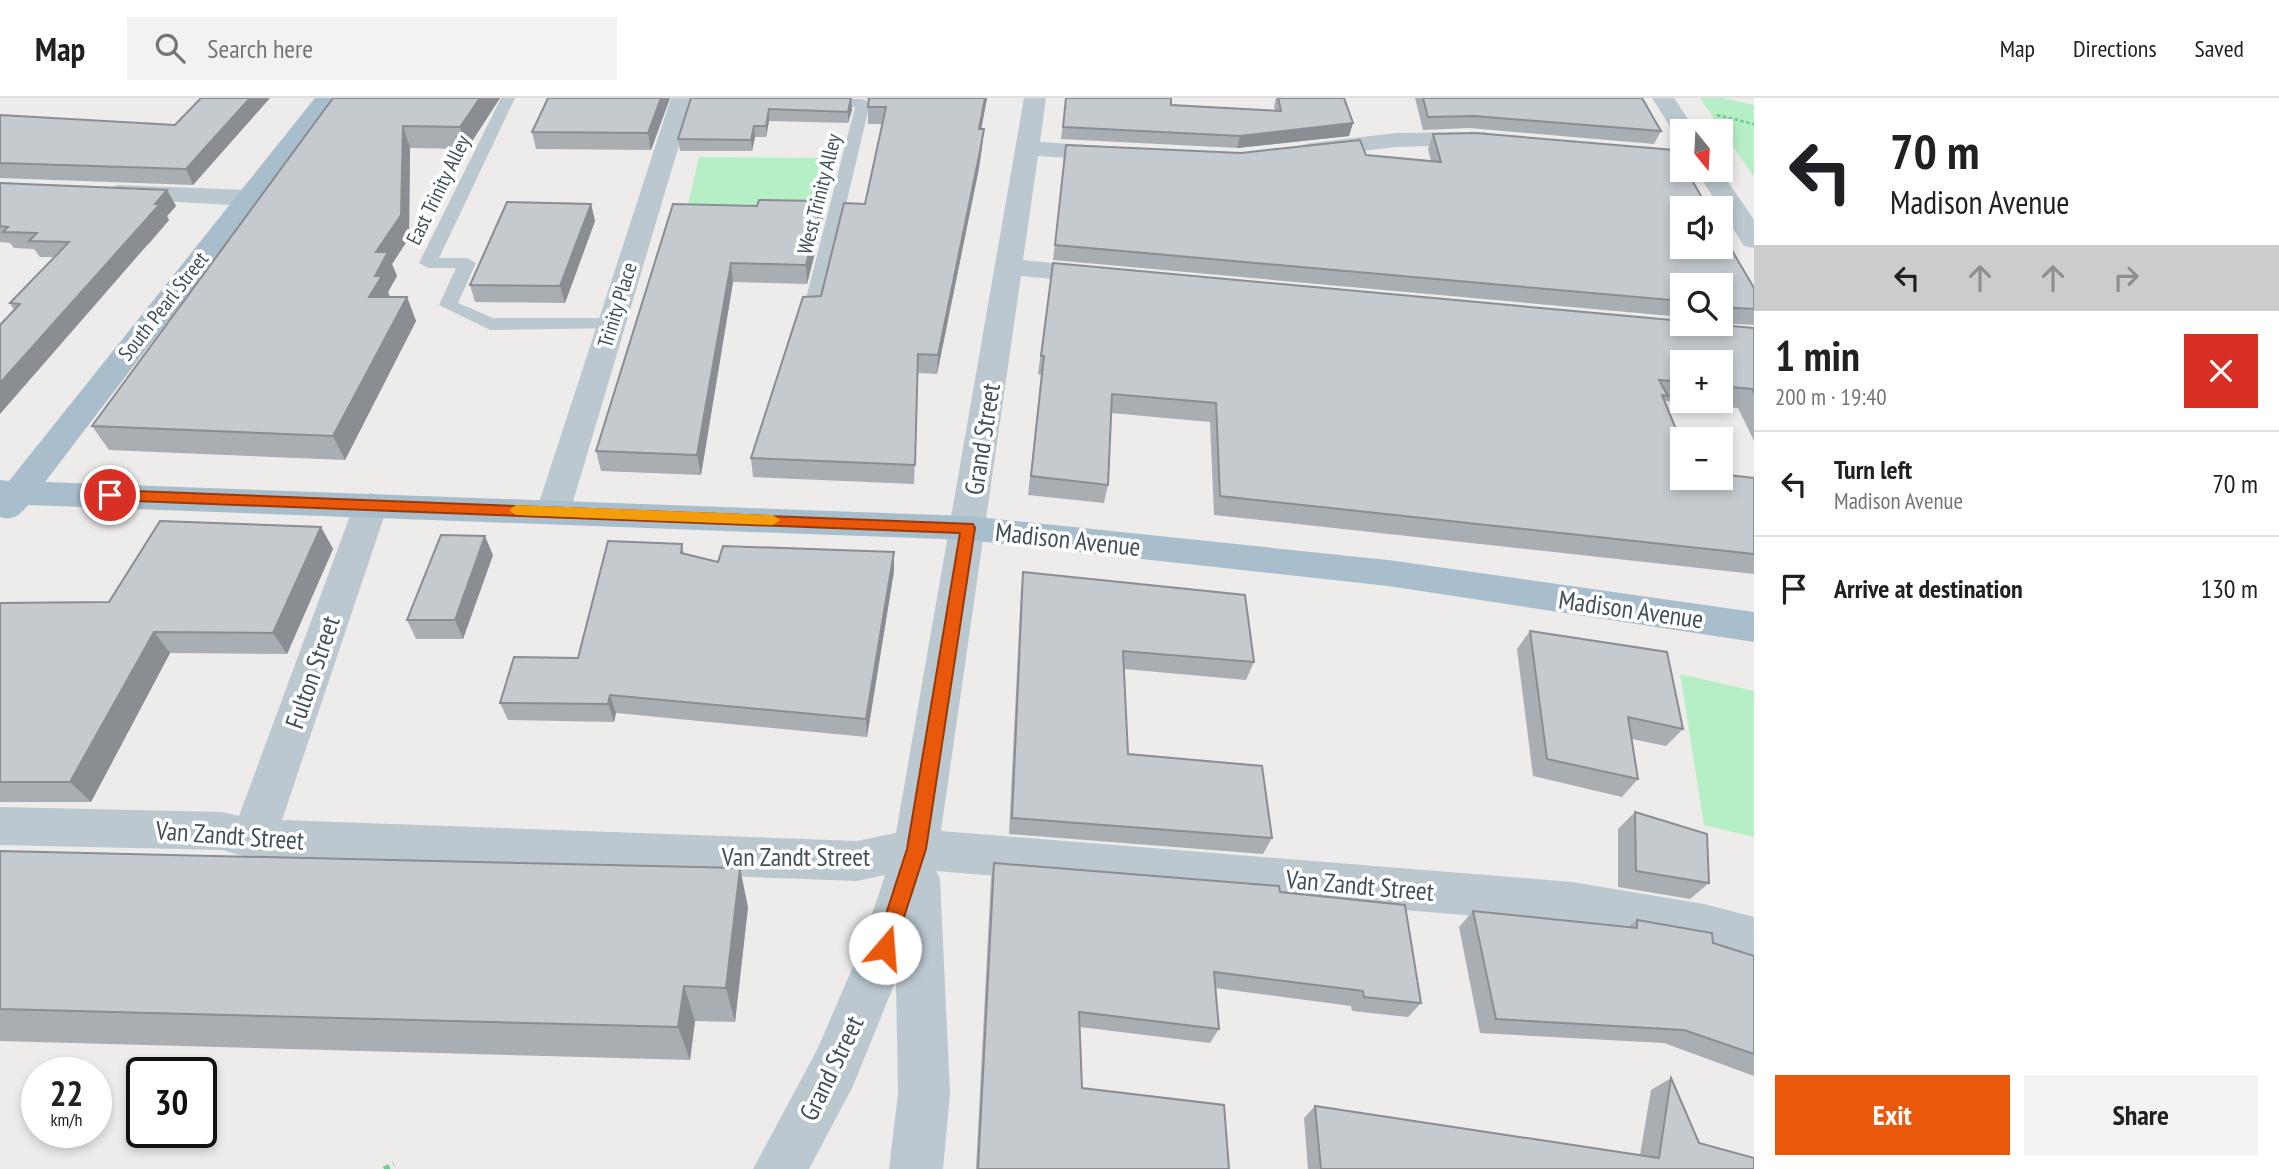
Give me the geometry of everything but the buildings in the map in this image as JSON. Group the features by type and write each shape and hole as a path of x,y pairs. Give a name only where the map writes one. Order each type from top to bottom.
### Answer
{"main road":[{"name":"South Pearl Street","path":"6,500 327,98"},
{"name":"Madison Avenue","path":"6,500 371,505 968,528 1388,573 1754,627"}],"street":[{"name":"Grand Street","path":"780,1169 835,1068 885,948 916,849 1035,98"},
{"path":"1663,98 1676,119"},
{"name":"Trinity Place","path":"553,512 611,324 685,100"},
{"path":"1286,153 1396,140 1511,141"},
{"path":"1028,149 1136,155"},
{"path":"1716,182 1754,240"},
{"path":"98,192 248,198"},
{"path":"1009,267 1133,279"},
{"name":"Fulton Street","path":"253,839 371,505"},
{"name":"Van Zandt Street","path":"0,826 222,831 253,839 857,861 916,849 1572,903 1704,926 1754,939"},
{"path":"916,849 924,1094 916,1169"}],"lane":[{"name":"East Trinity Alley","path":"508,98 428,263 467,263 448,305 490,324 611,324"},
{"name":"West Trinity Alley","path":"798,102 863,103 812,310"}],"path":[{"path":"384,1169 394,1164"}],"green space":[{"path":"1700,98 1723,98 1754,105 1754,177 1733,146 1733,119 1714,119"},
{"path":"699,157 827,158 823,210 687,209"},
{"path":"1680,674 1754,691 1754,837 1704,825"}],"slow traffic":[{"path":"516,510 773,520"}],"route":[{"path":"110,495 968,528 916,849 885,948"}]}
